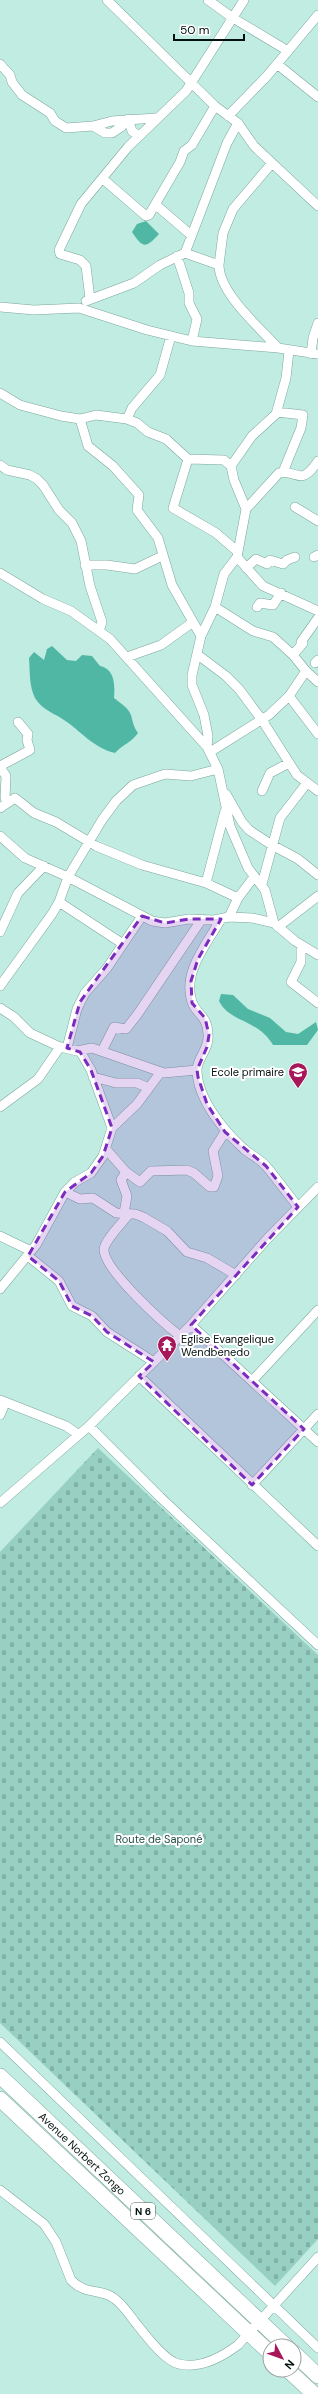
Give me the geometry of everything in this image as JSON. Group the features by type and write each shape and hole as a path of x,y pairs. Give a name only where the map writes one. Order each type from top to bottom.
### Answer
{"main road":[{"name":"Avenue Norbert Zongo","path":"0,2076 278,2338"},
{"name":"Avenue Norbert Zongo","path":"0,2100 262,2346"},
{"path":"302,2361 318,2376"},
{"path":"297,2378 314,2394"}],"street":[{"path":"107,0 193,82 215,106 238,123 254,146 318,206"},
{"path":"208,0 233,18 288,51"},
{"path":"90,299 86,266 80,260 63,257 59,250 81,204 103,179 111,166 156,118 193,82 212,49 244,0"},
{"path":"228,116 277,64 318,15"},
{"path":"0,64 10,75 12,82 22,95 50,113 55,121 66,128 93,126 105,133 112,133 121,127 128,119 156,118"},
{"path":"277,64 318,97"},
{"path":"103,179 146,216 156,205 180,162 184,151 192,145 215,106"},
{"path":"128,119 132,131 139,136"},
{"path":"79,308 90,299 134,283 181,254 191,235 227,143 238,123"},
{"path":"272,163 233,209 223,233 219,271 230,294 278,348"},
{"path":"156,205 191,235"},
{"path":"181,254 219,265"},
{"path":"181,254 189,293 189,303 197,318 192,341"},
{"path":"0,307 34,310 79,308 192,341 278,348 314,354 313,338 318,323"},
{"path":"127,419 132,408 160,375 171,336"},
{"path":"208,749 208,736 204,714 192,685 192,675 198,655 201,636 215,607 224,574 238,555 246,509 234,480 232,466 252,436 274,418 277,412 286,378 289,351"},
{"path":"0,393 20,405 80,419 96,414 127,419 136,423 148,432 166,439 188,459 221,458 232,466"},
{"path":"277,412 303,415 301,428 283,472"},
{"path":"80,419 88,446 113,466 139,495 138,510 158,538 162,556 172,585 201,636"},
{"path":"188,459 173,508 216,533 238,555 246,568 262,586 281,593 318,611"},
{"path":"246,509 279,473 283,472 295,476 305,475 311,471 318,461"},
{"path":"0,465 7,470 30,475 43,485 59,510 72,523 78,532 90,586 102,622 99,630"},
{"path":"295,507 318,521"},
{"path":"85,565 107,565 135,569 162,556"},
{"path":"246,568 256,559 266,564 270,560 283,564 287,560 295,557"},
{"path":"0,573 43,599 71,611 99,630 127,657 208,749 218,769 223,787 226,809 239,848 254,877 262,884 268,895 276,925"},
{"path":"257,607 260,603 273,605 281,593"},
{"path":"215,607 253,631 273,637 293,655 306,671 318,682"},
{"path":"293,655 303,643 300,642 306,631 318,618"},
{"path":"127,657 161,645 193,622"},
{"path":"198,655 232,682 262,720 297,775 318,791"},
{"path":"208,749 262,720 278,708 289,696 306,671"},
{"path":"289,696 318,734"},
{"path":"8,801 5,798 6,776 0,766 30,750 27,740 28,734 18,722"},
{"path":"262,791 270,774 289,763"},
{"path":"1,982 59,902 68,877 113,805 138,782 165,774 191,776 218,769"},
{"path":"262,884 272,845 283,813 307,783"},
{"path":"223,787 245,826 272,845 298,859 318,875"},
{"path":"0,808 8,801 15,798 34,813 56,822 90,843 142,866 206,883 238,898"},
{"path":"206,883 226,809"},
{"path":"0,836 20,855 68,877 142,916 164,923 189,919 252,918 276,925 301,945 318,955"},
{"path":"0,932 18,893 44,866"},
{"path":"254,877 238,898 193,968 190,981 192,1003 205,1018 209,1035 207,1048 196,1070 207,1104 225,1132 266,1166 298,1207"},
{"path":"276,925 318,896"},
{"path":"59,902 123,944"},
{"path":"0,1107 38,1079 63,1048 77,1009 85,993 107,968 142,916"},
{"path":"102,1051 114,1027 126,1028 137,1014 202,919"},
{"path":"301,945 301,962 291,982 318,1003"},
{"path":"0,1008 14,1016 30,1033 63,1048 80,1051 90,1048 102,1051 160,1073 196,1070"},
{"path":"80,1051 94,1077 112,1128"},
{"path":"0,1289 30,1254 65,1192 75,1182 91,1172 106,1149 112,1128 137,1104 160,1073"},
{"path":"94,1077 116,1083 137,1083 148,1088"},
{"path":"106,1149 126,1172 140,1182 151,1171 184,1169 194,1173 208,1186 214,1188 218,1176 213,1151 225,1132"},
{"path":"126,1172 121,1180 127,1196 127,1214 106,1241 104,1248 105,1257 120,1278 180,1336"},
{"path":"0,1503 89,1426 154,1362 191,1325 318,1187"},
{"path":"65,1192 80,1199 93,1198 114,1212 139,1215 167,1231 187,1252 207,1258 236,1275"},
{"path":"0,1236 30,1254 59,1281 72,1306 92,1316 107,1332 154,1362"},
{"path":"252,1381 318,1310"},
{"path":"191,1325 318,1442"},
{"path":"139,1376 252,1485 318,1546"},
{"path":"0,1415 3,1402 66,1426 79,1435"},
{"path":"252,1485 318,1414"},
{"path":"89,1426 160,1497 318,1645"},
{"path":"0,2042 318,2348"},
{"path":"0,2190 44,2224 53,2236 71,2280 76,2285 82,2290 113,2297 161,2352 178,2364 201,2364 226,2354 249,2334 318,2257"}],"highlighted area":[{"path":"142,916 165,923 189,919 221,919 198,959 191,981 192,1003 205,1018 209,1035 207,1047 197,1070 198,1077 207,1104 225,1132 266,1166 298,1207 191,1325 304,1429 252,1485 139,1376 154,1362 107,1332 92,1316 72,1306 59,1281 28,1256 65,1192 91,1173 103,1156 112,1128 91,1070 80,1052 67,1048 80,1002"}],"green space":[{"name":"Route de Saponé","path":"98,1448 318,1655 318,2239 275,2286 0,2023 0,1552"}],"shaded area":[{"path":"146,221 159,234 151,242 145,245 139,241 132,232 137,224"},
{"path":"52,646 67,660 76,661 82,655 92,656 100,666 109,670 114,683 114,698 124,705 130,712 134,726 138,733 133,739 115,753 95,744 63,719 45,709 35,698 31,683 29,658 34,652 44,660 47,649"},
{"path":"221,994 233,995 248,1009 270,1018 286,1032 298,1034 316,1022 318,1030 307,1045 273,1045 260,1030 230,1014 219,1001"}],"place":[{"name":"Ecole primaire","path":"298,1089"},
{"name":"Eglise Evangelique Wendbenedo","path":"167,1362"}]}
